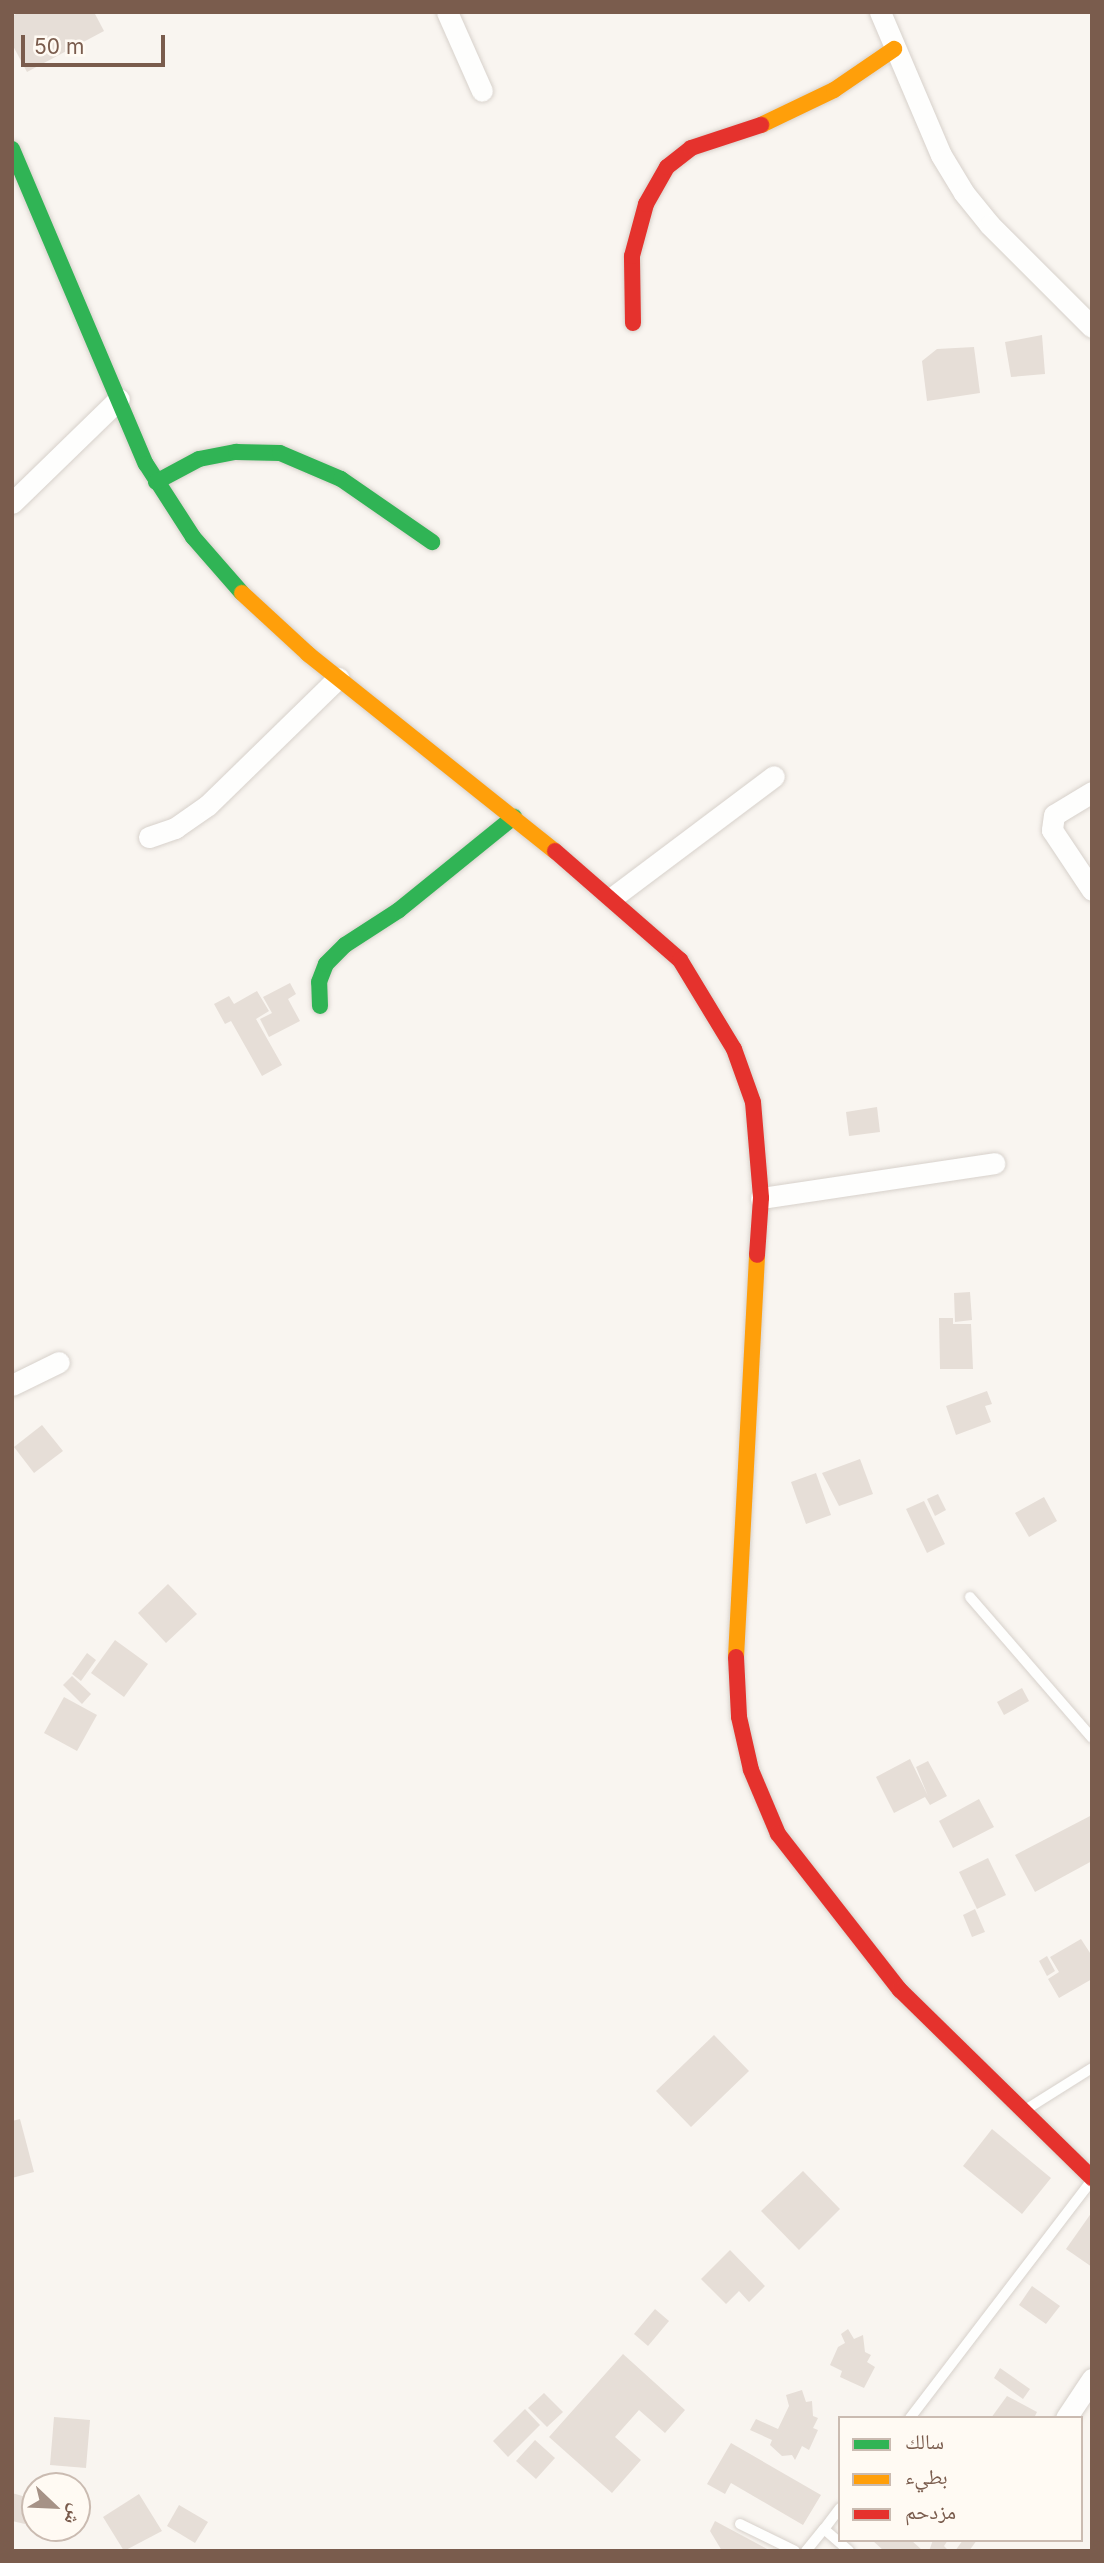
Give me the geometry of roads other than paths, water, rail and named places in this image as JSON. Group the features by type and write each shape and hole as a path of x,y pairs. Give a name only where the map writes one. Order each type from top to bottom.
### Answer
{"street":[{"path":"447,12 482,91"},
{"path":"880,12 940,155 964,193 990,225 1092,327"},
{"path":"633,323 632,256 646,204 667,167 691,148 759,126 834,90 894,49"},
{"path":"12,149 156,482 193,537 249,601 338,678 613,897 680,960 734,1049 752,1102 761,1198 746,1406 736,1667 739,1717 751,1770 778,1835 900,1990 1092,2179"},
{"path":"12,503 119,399"},
{"path":"156,482 200,459 236,452 280,453 341,479 432,542"},
{"path":"149,837 175,828 208,805 338,678"},
{"path":"613,897 774,776"},
{"path":"1092,792 1054,815 1052,831 1092,890"},
{"path":"320,1006 319,982 326,964 345,945 399,910 514,817"},
{"path":"761,1198 994,1163"},
{"path":"12,1385 59,1362"},
{"path":"1067,2416 1092,2379"}],"lane":[{"path":"970,1597 1092,1738"},
{"path":"1022,2111 1092,2068"},
{"path":"911,2416 1092,2179"},
{"path":"806,2551 838,2511"},
{"path":"740,2524 795,2551"},
{"path":"824,2529 838,2541"}]}
